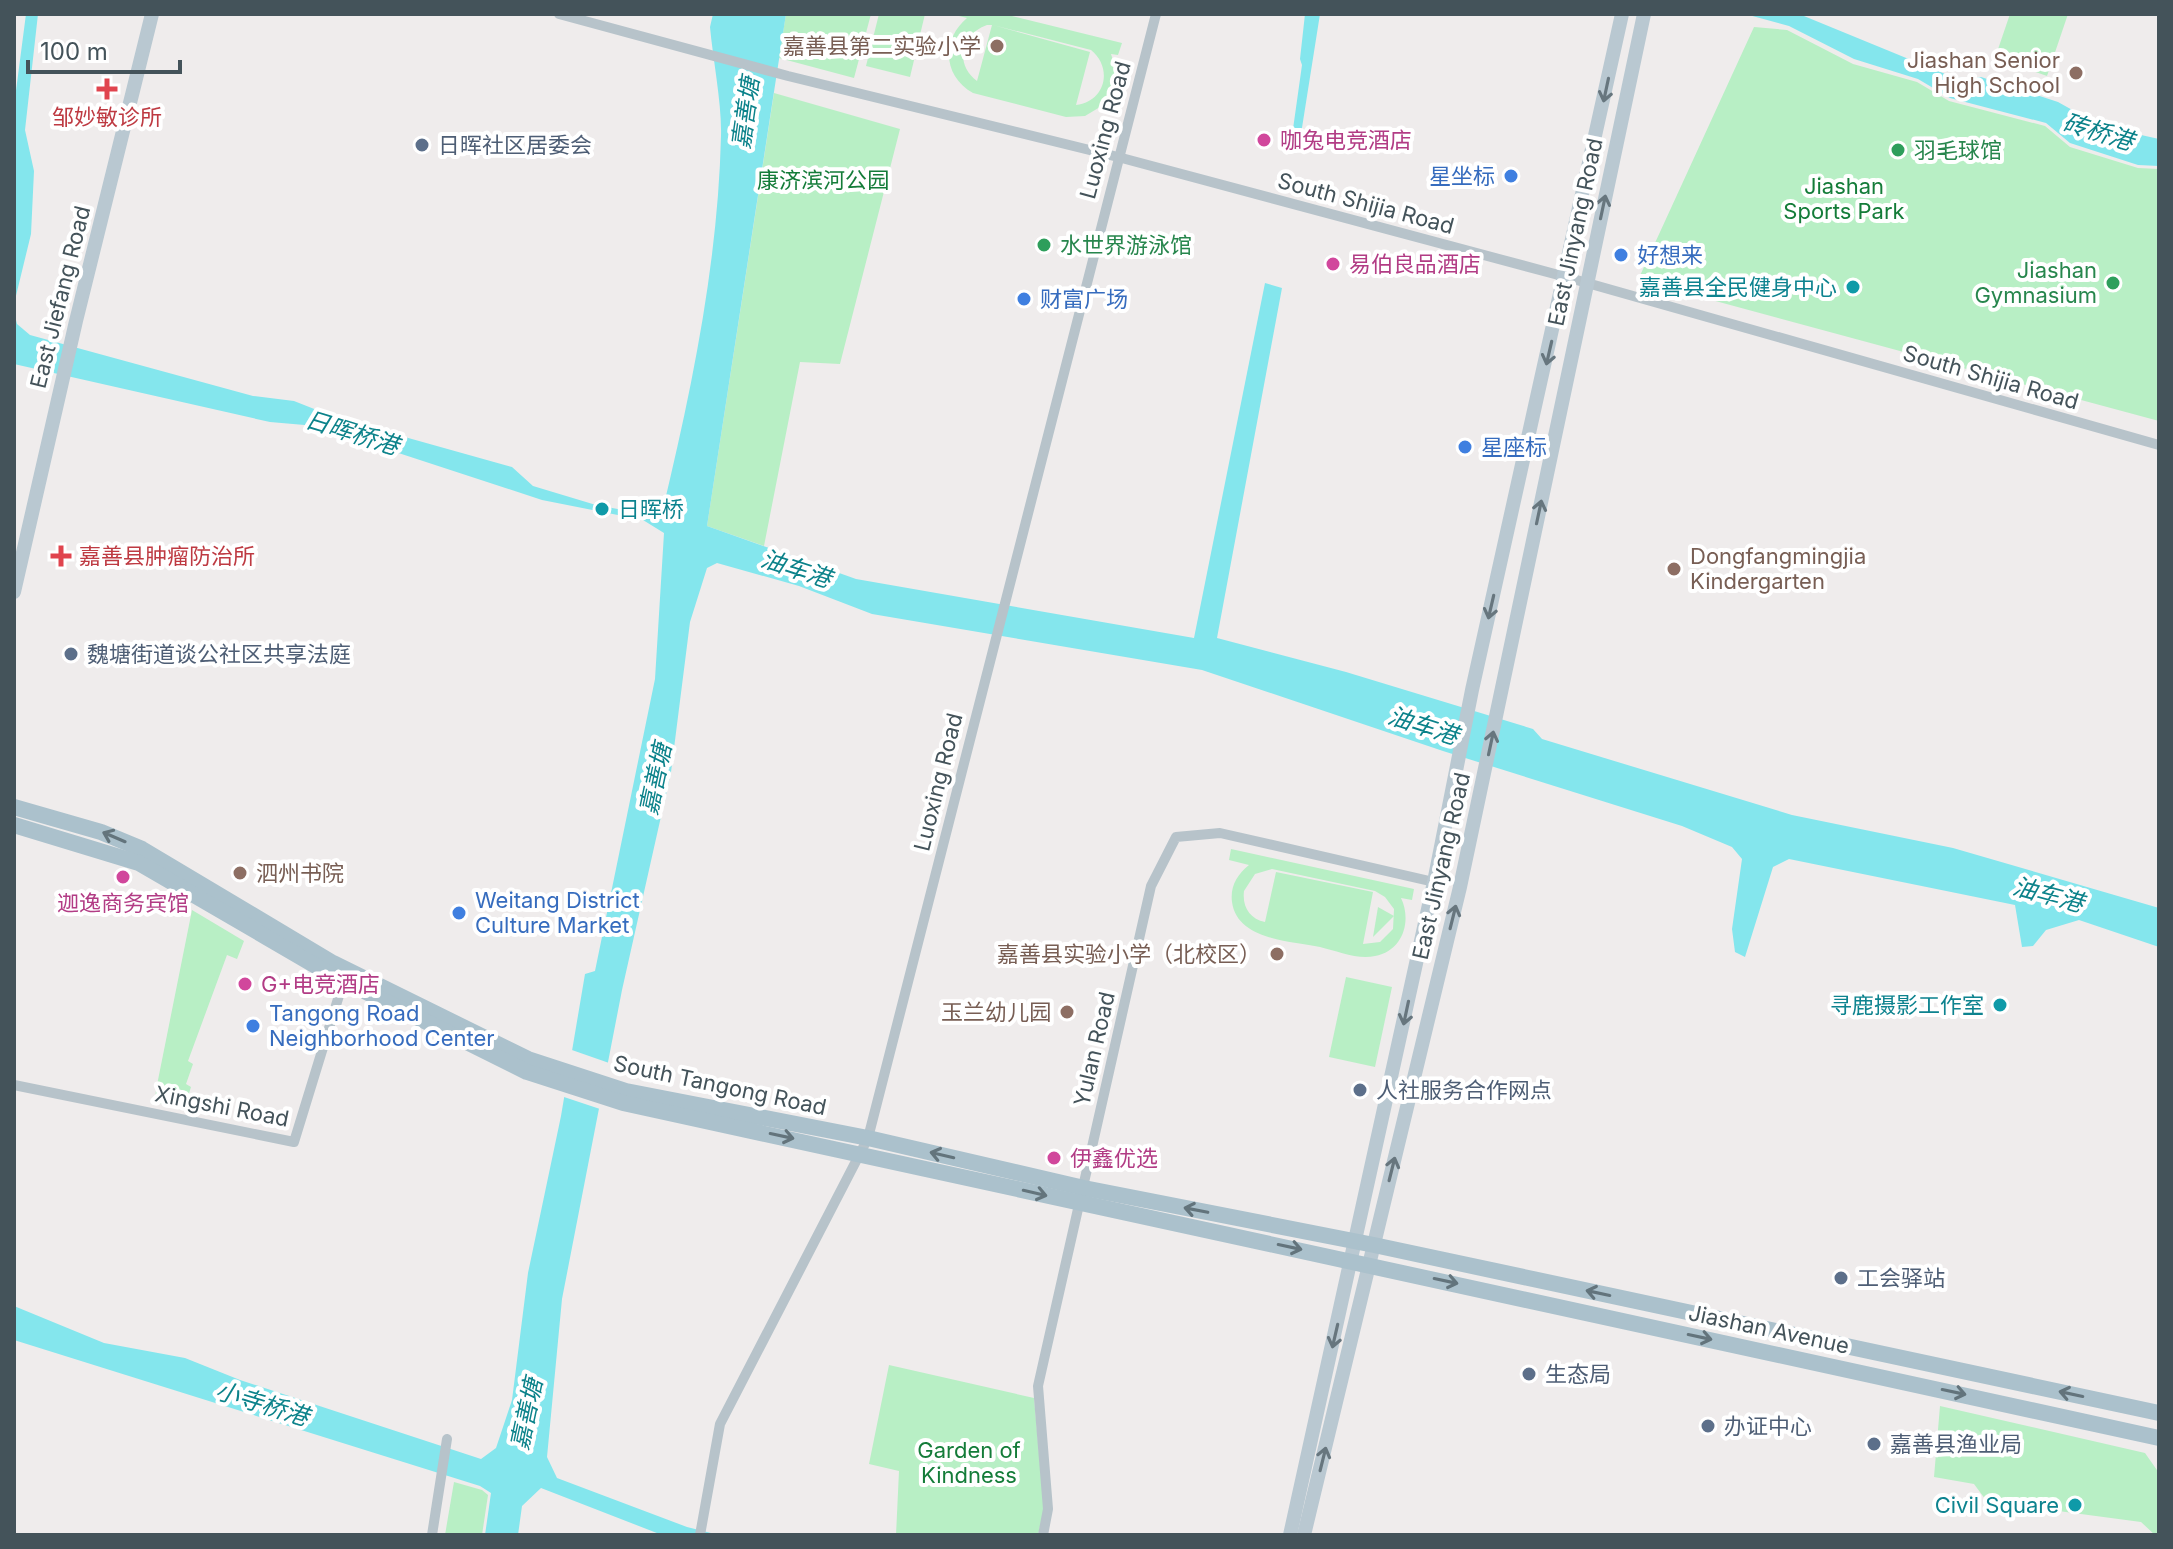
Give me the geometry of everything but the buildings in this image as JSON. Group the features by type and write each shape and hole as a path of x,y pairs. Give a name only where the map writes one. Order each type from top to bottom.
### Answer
{"main road":[{"name":"East Jiefang Road","path":"14,592 71,320 143,14"},
{"name":"East Jiefang Road","path":"71,320 152,14"},
{"name":"East Jinyang Road","path":"1290,1535 1622,14"},
{"name":"East Jinyang Road","path":"1304,1535 1457,901 1644,14"},
{"name":"East Jiefang Road","path":"14,550 54,400"},
{"name":"South Tangong Road","path":"14,807 101,832 142,849 346,976"},
{"name":"South Tangong Road","path":"14,825 139,863 346,976 528,1065 624,1097 864,1145 1370,1264"},
{"name":"South Tangong Road","path":"1082,1195 1374,1245"},
{"name":"Jiashan Avenue","path":"1374,1245 2155,1410"},
{"name":"Jiashan Avenue","path":"1370,1264 2158,1438"}],"street":[{"name":"South Shijia Road","path":"559,14 788,76 1118,157 1566,277 2159,445"},
{"name":"Luoxing Road","path":"701,1530 720,1424 864,1145 1156,14"},
{"name":"Yulan Road","path":"1043,1535 1048,1509 1038,1386 1151,886 1176,837 1220,833 1434,882"},
{"name":"Xingshi Road","path":"14,1085 294,1142 346,976"},
{"path":"432,1535 447,1439"}],"green space":[{"path":"786,14 871,14 854,78 779,58"},
{"path":"879,14 925,14 910,77 866,66"},
{"path":"951,14 1004,14 1122,43 1118,55 1111,54 1116,70 1115,89 1105,104 1085,116 1066,117 973,93 956,77 949,57 953,37 967,18","holes":["992,25 977,81 965,66 964,50 971,35","993,25 1091,50 1098,57 1104,74 1100,91 1086,102 1076,105 1090,52"]},
{"path":"2010,14 2068,14 2047,76 1995,58"},
{"name":"Jiashan Sports Park","path":"1754,27 1787,30 1853,64 1917,82 1949,101 2045,126 2070,147 2138,168 2159,169 2159,421 1638,280"},
{"name":"康济滨河公园","path":"774,93 900,129 840,364 800,362 764,546 707,526"},
{"path":"1231,849 1414,889 1412,900 1401,898 1406,916 1403,934 1385,953 1362,957 1281,940 1254,931 1236,915 1232,902 1235,881 1249,865 1229,860","holes":["1272,869 1375,891 1385,897 1394,909 1393,929 1380,942 1363,944 1373,892 1276,872 1265,922 1251,915 1244,897 1244,891 1255,874"]},
{"path":"1378,907 1394,916 1373,937"},
{"path":"192,910 244,941 237,959 227,955 188,1061 193,1064 186,1084 191,1087 184,1109 155,1102"},
{"path":"1346,977 1392,987 1375,1067 1329,1057"},
{"name":"Garden of Kindness","path":"889,1365 1034,1398 1044,1509 1038,1535 896,1535 899,1471 869,1464"},
{"name":"Civil Square","path":"1940,1406 2145,1453 2159,1473 2159,1535 2141,1522 2020,1506 2019,1513 1994,1511 1974,1484 1934,1477"},
{"path":"454,1482 482,1490 488,1495 482,1535 445,1535"}],"water":[{"path":"26,14 38,14 25,130 34,171 31,234 14,304 14,106"},
{"path":"713,14 786,14 707,526 856,579 1194,638 1265,283 1282,288 1217,638 1346,672 1533,729 1542,739 1792,815 1953,848 2159,908 2159,947 2079,920 2046,930 2033,946 2022,947 2015,905 1789,859 1773,867 1745,957 1735,952 1732,929 1742,859 1732,847 1682,826 1443,751 1202,670 872,614 799,586 717,563 707,568 690,622 671,772 622,990 562,1299 547,1457 557,1478 687,1527 719,1535 662,1535 541,1488 522,1506 518,1535 485,1535 491,1493 480,1486 14,1340 14,1306 104,1343 185,1358 240,1380 481,1459 496,1448 512,1400 528,1273 561,1116 585,974 595,971 655,679 664,533 643,520 542,500 316,426 270,422 14,364 14,312 17,324 30,335 253,396 294,401 337,418 512,467 533,486 596,505 661,517 692,376 715,232 721,123 710,27"},
{"path":"1305,14 1320,14 1301,134 1293,129"},
{"name":"砖桥港","path":"1745,14 1799,14 1955,78 1981,77 2058,102 2101,126 2159,139 2159,166 2138,165 2070,143 2046,123 1950,98 1918,79 1854,59 1789,26"}],"pier":[{"path":"569,1049 612,1064 603,1110 561,1096"}],"place":[{"name":"嘉善县第二实验小学","path":"997,46"},
{"name":"Jiashan Senior High School","path":"2076,73"},
{"name":"邹妙敏诊所","path":"107,89"},
{"name":"咖兔电竞酒店","path":"1264,140"},
{"name":"日晖社区居委会","path":"422,145"},
{"name":"羽毛球馆","path":"1898,150"},
{"name":"星坐标","path":"1511,176"},
{"name":"水世界游泳馆","path":"1044,245"},
{"name":"好想来","path":"1621,255"},
{"name":"易伯良品酒店","path":"1333,264"},
{"name":"Jiashan Gymnasium","path":"2113,283"},
{"name":"嘉善县全民健身中心","path":"1853,287"},
{"name":"财富广场","path":"1024,299"},
{"name":"星座标","path":"1465,447"},
{"name":"日晖桥","path":"602,509"},
{"name":"嘉善县肿瘤防治所","path":"61,556"},
{"name":"Dongfangmingjia Kindergarten","path":"1674,569"},
{"name":"魏塘街道谈公社区共享法庭","path":"71,654"},
{"name":"泗州书院","path":"240,873"},
{"name":"迦逸商务宾馆","path":"123,877"},
{"name":"Weitang District Culture Market","path":"459,913"},
{"name":"嘉善县实验小学（北校区）","path":"1277,954"},
{"name":"G+电竞酒店","path":"245,984"},
{"name":"寻鹿摄影工作室","path":"2000,1005"},
{"name":"玉兰幼儿园","path":"1067,1012"},
{"name":"Tangong Road Neighborhood Center","path":"253,1026"},
{"name":"人社服务合作网点","path":"1360,1090"},
{"name":"伊鑫优选","path":"1054,1158"},
{"name":"工会驿站","path":"1841,1278"},
{"name":"生态局","path":"1529,1374"},
{"name":"办证中心","path":"1708,1426"},
{"name":"嘉善县渔业局","path":"1874,1444"},
{"name":"Civil Square","path":"2075,1505"}],"water label":[{"name":"嘉善塘","path":"746,113"},
{"name":"日晖桥港","path":"352,433"},
{"name":"油车港","path":"796,569"},
{"name":"油车港","path":"1423,726"},
{"name":"嘉善塘","path":"656,779"},
{"name":"油车港","path":"2048,895"},
{"name":"小寺桥港","path":"262,1404"},
{"name":"嘉善塘","path":"527,1414"}]}
